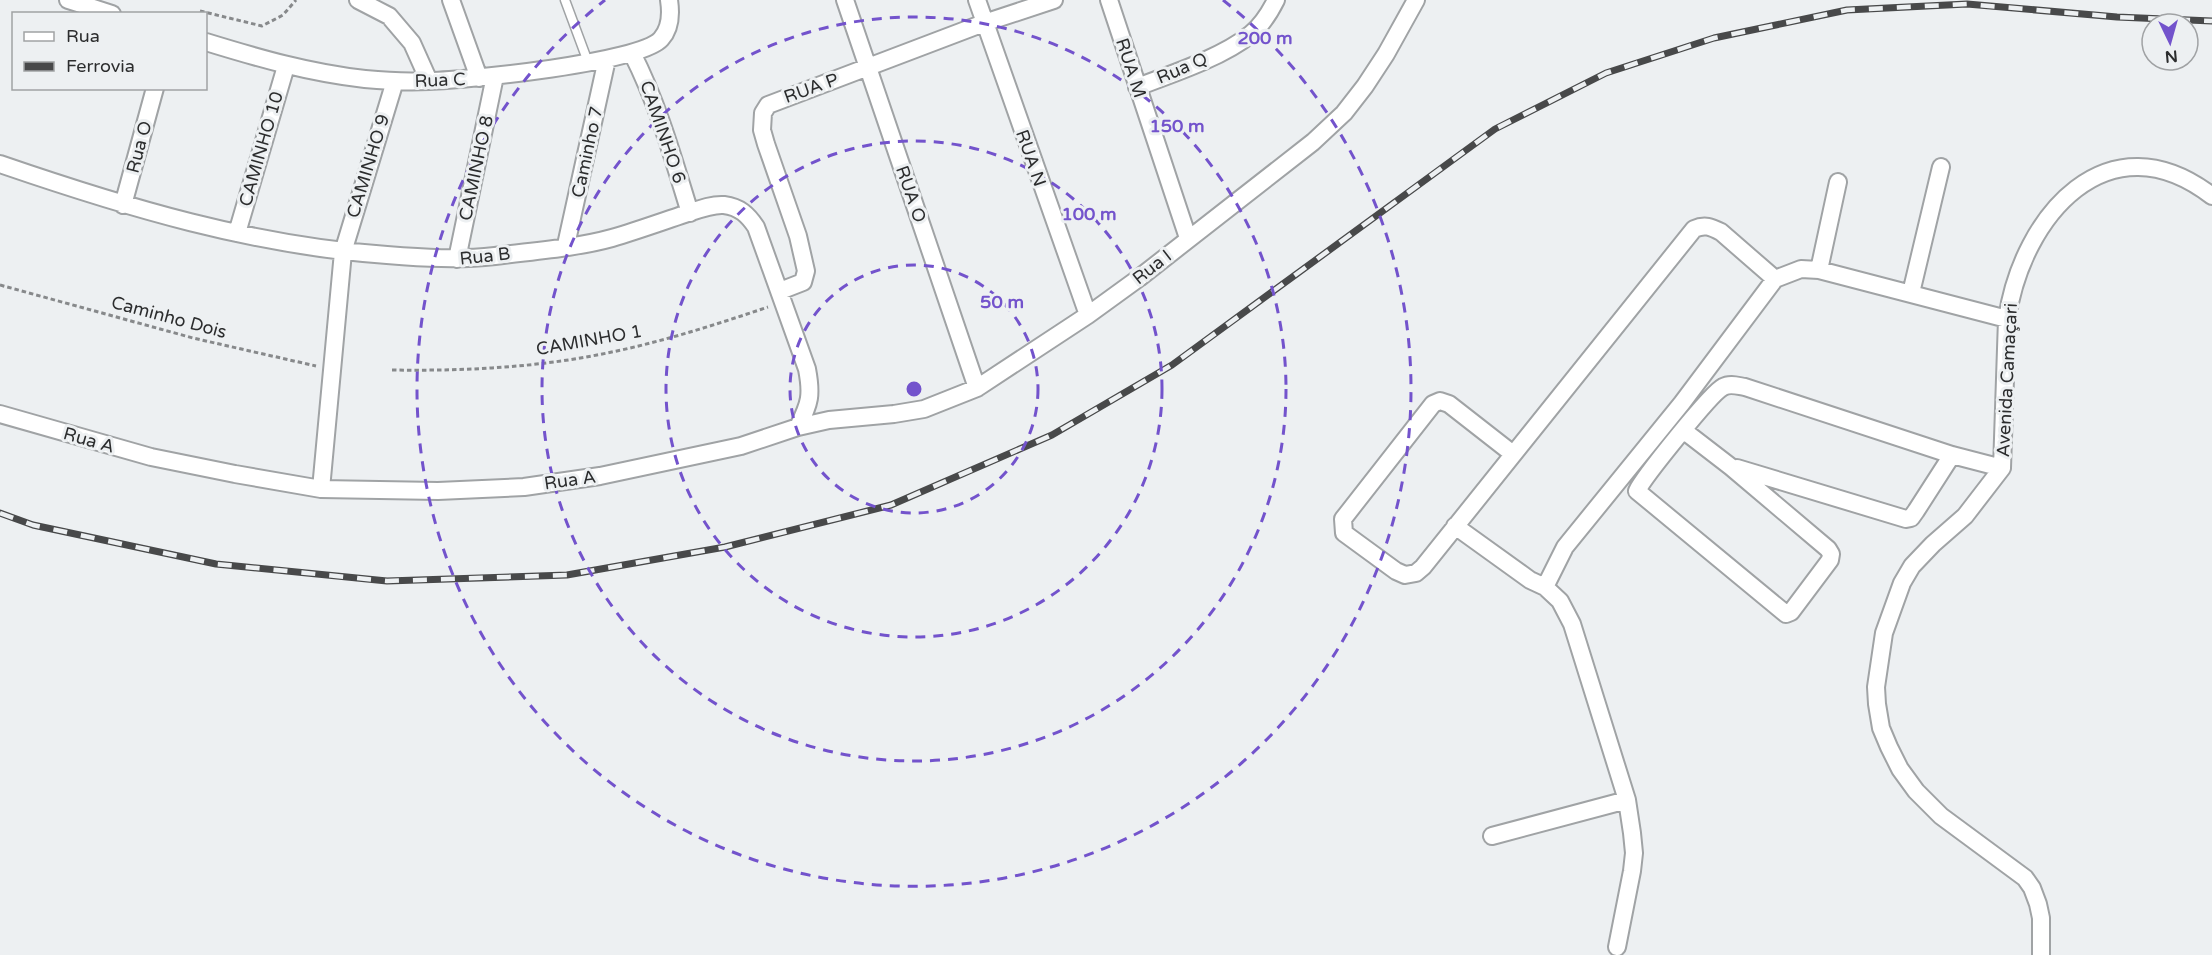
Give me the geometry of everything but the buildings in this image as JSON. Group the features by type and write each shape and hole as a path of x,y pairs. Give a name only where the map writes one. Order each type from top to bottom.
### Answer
{"street":[{"path":"68,0 106,12"},
{"path":"358,0 389,16 412,43 429,81"},
{"path":"451,0 487,77"},
{"name":"Rua C","path":"207,42 286,66 337,75 395,81 487,77 588,62 632,53 656,43 667,29 671,15 669,0"},
{"name":"RUA O","path":"845,0 977,388"},
{"name":"RUA N","path":"977,0 1088,315"},
{"name":"RUA P","path":"782,297 803,282 806,271 792,214 766,144 762,120 768,105 984,23 1054,0"},
{"name":"RUA M","path":"1108,0 1188,238"},
{"name":"Rua Q","path":"1137,87 1192,66 1238,43 1253,32 1267,16 1276,0"},
{"name":"Rua I","path":"806,425 829,420 924,409 977,388 1088,315 1313,142 1344,113 1386,54 1416,0"},
{"name":"CAMINHO 6","path":"632,53 649,86 690,213"},
{"name":"Caminho 7","path":"566,246 607,58"},
{"name":"CAMINHO 10","path":"237,233 286,66"},
{"name":"CAMINHO 8","path":"457,260 487,77"},
{"name":"CAMINHO 9","path":"343,252 356,203 395,81"},
{"name":"Rua O","path":"123,205 154,90"},
{"name":"Rua B","path":"0,164 123,205 237,233 304,247 343,252 457,260 610,238 722,204 736,207 748,215 756,227 807,369 811,389 806,425"},
{"path":"1911,293 1941,167"},
{"name":"Avenida Camaçari","path":"2041,955 2041,918 2032,888 2025,878 1941,816 1916,791 1888,747 1881,728 1876,687 1884,633 1902,583 1912,566 1965,516 2002,468 2007,319 2016,276 2039,230 2051,212 2085,182 2102,173 2118,169 2151,167 2169,171 2212,196"},
{"path":"1819,270 1838,182"},
{"path":"1514,454 1449,404 1440,401 1433,404 1343,519 1344,533 1396,571 1406,575 1416,573 1423,567 1455,526 1514,454 1694,229 1702,226 1712,227 1721,232 1775,279"},
{"path":"321,489 343,252"},
{"path":"1545,587 1565,547 1682,403 1775,279 1801,269 1819,270 2007,319"},
{"path":"1683,430 1731,466 1831,554 1830,560 1789,614 1784,614 1637,491 1683,430 1722,387 1732,384 1952,455 2002,468"},
{"name":"Rua A","path":"0,414 151,457 321,489 438,491 524,487 600,476 741,446 806,425"},
{"path":"1731,466 1906,519 1911,518 1952,455"},
{"path":"1455,526 1530,580 1545,587 1560,601 1572,624 1627,801 1634,853 1617,947"},
{"path":"1492,836 1627,801"}],"lane":[{"path":"564,0 588,62"}],"path":[{"path":"207,13 262,26 283,15 296,0"},
{"path":"200,11 204,12"},
{"name":"Caminho Dois","path":"0,285 193,338 332,369"},
{"name":"CAMINHO 1","path":"392,370 479,369 560,362 598,355 662,340 782,297"}],"railway":[{"path":"0,513 33,525 216,564 387,581 567,575 725,547 891,505 1052,435 1172,365 1495,129 1606,73 1714,38 1847,10 1967,4 2117,17 2212,21"}]}
